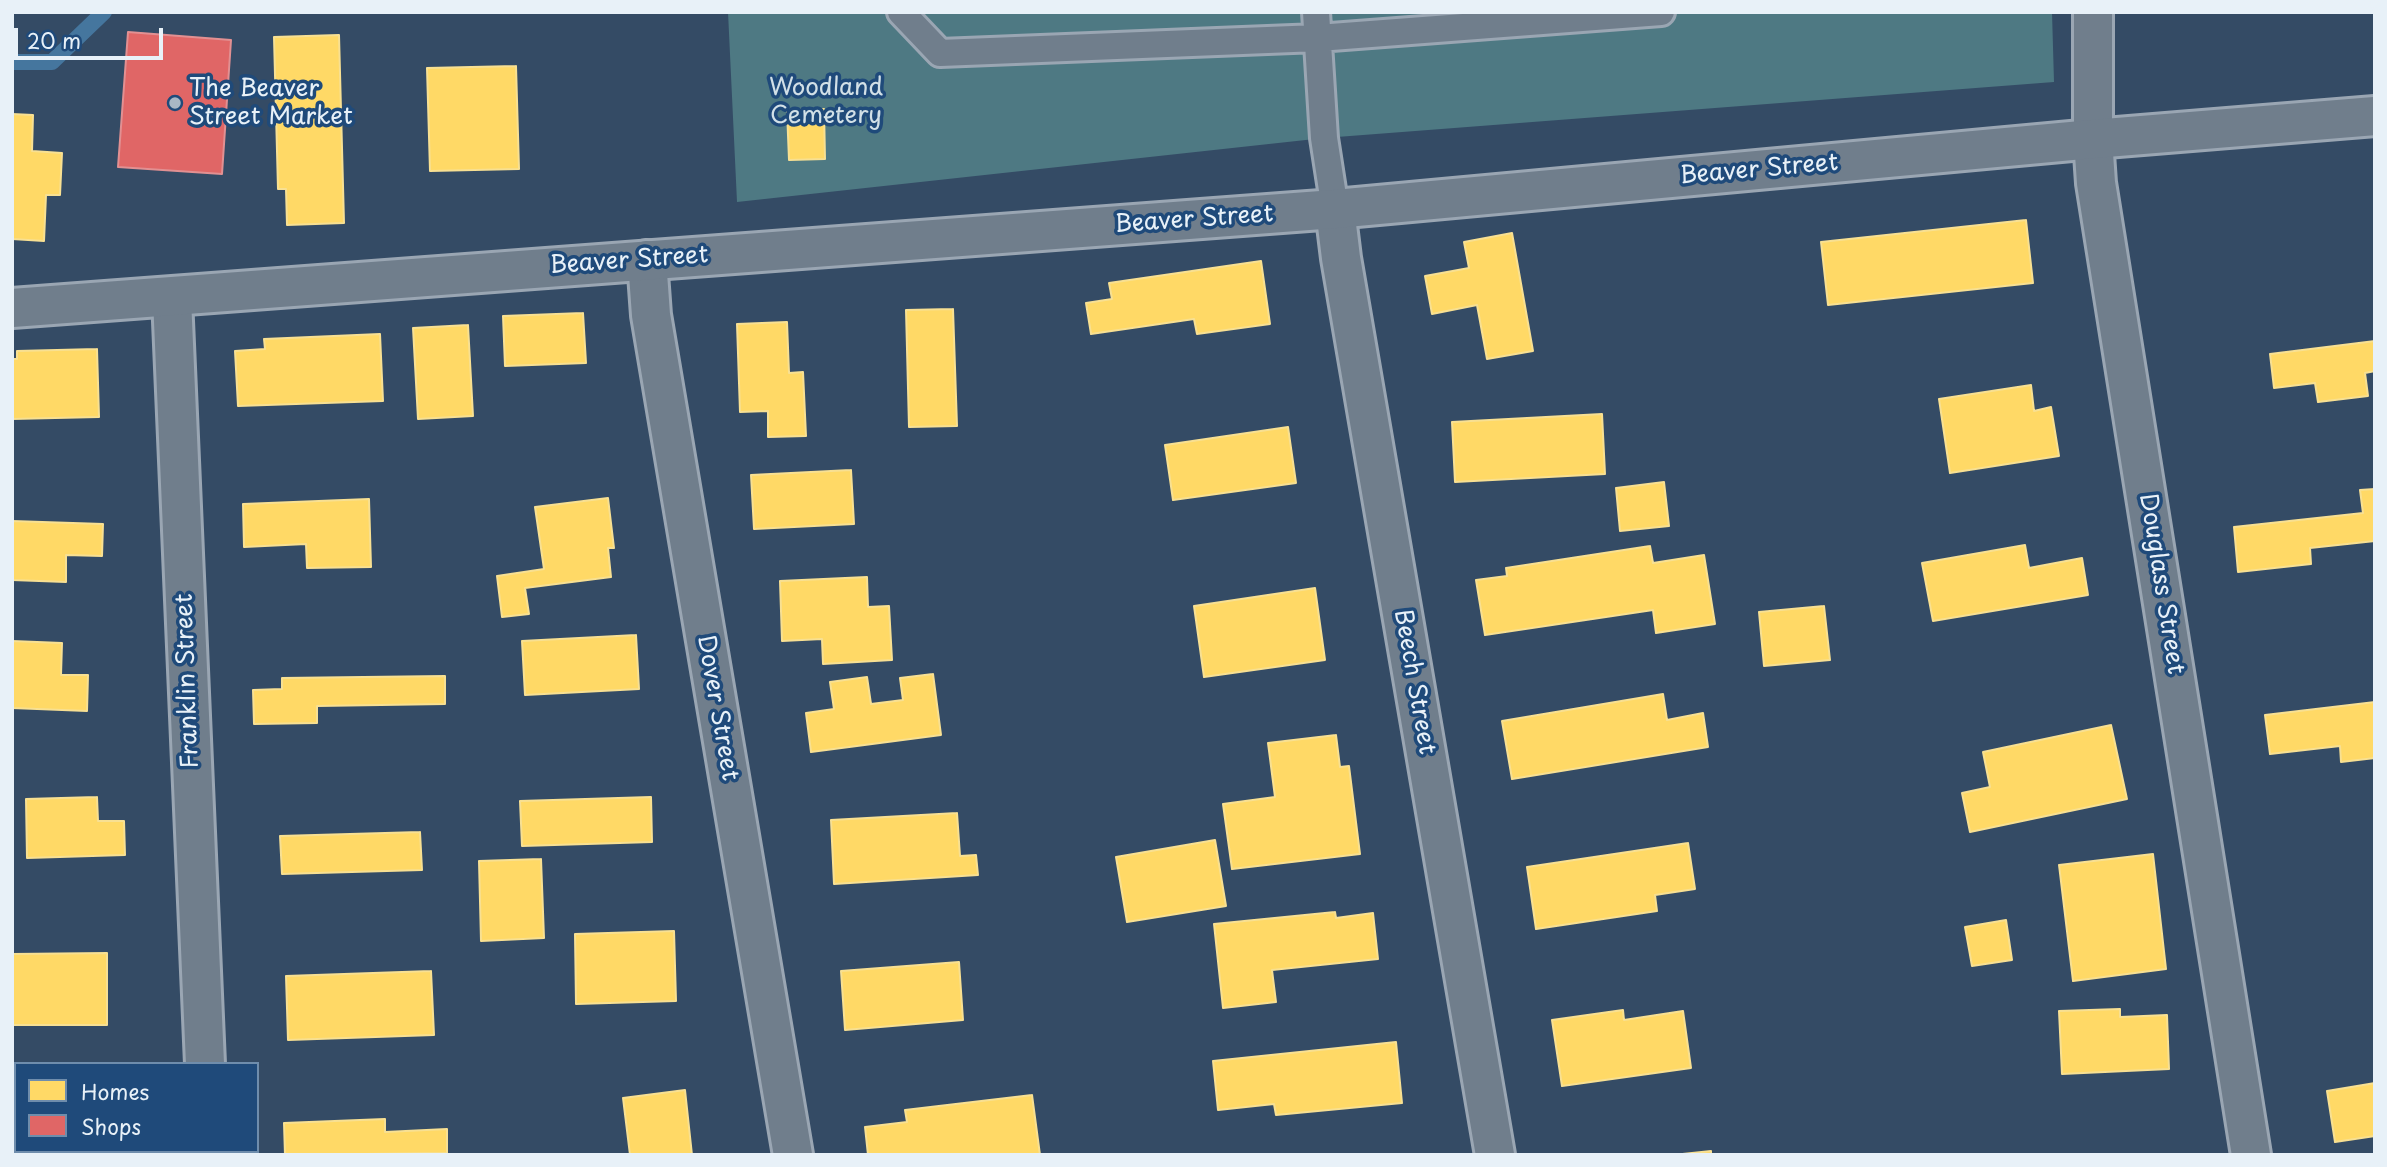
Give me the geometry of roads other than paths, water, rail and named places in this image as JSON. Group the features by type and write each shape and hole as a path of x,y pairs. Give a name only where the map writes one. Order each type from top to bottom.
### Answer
{"street":[{"name":"Douglass Street","path":"2093,12 2093,139 2099,196 2251,1155"},
{"name":"Beaver Street","path":"12,308 1335,209 2093,139 2375,116"},
{"name":"Beech Street","path":"1335,209 1495,1155"},
{"name":"Dover Street","path":"647,260 651,315 793,1155"},
{"name":"Franklin Street","path":"172,298 205,1062"}],"lane":[{"path":"901,12 940,53 1317,25 1661,12"},
{"path":"1317,25 1324,138 1335,209"}],"waterway":[{"path":"12,62 52,62 104,12"}],"place":[{"name":"The Beaver Street Market","path":"175,103"}],"park label":[{"name":"Woodland Cemetery","path":"826,102"}]}
